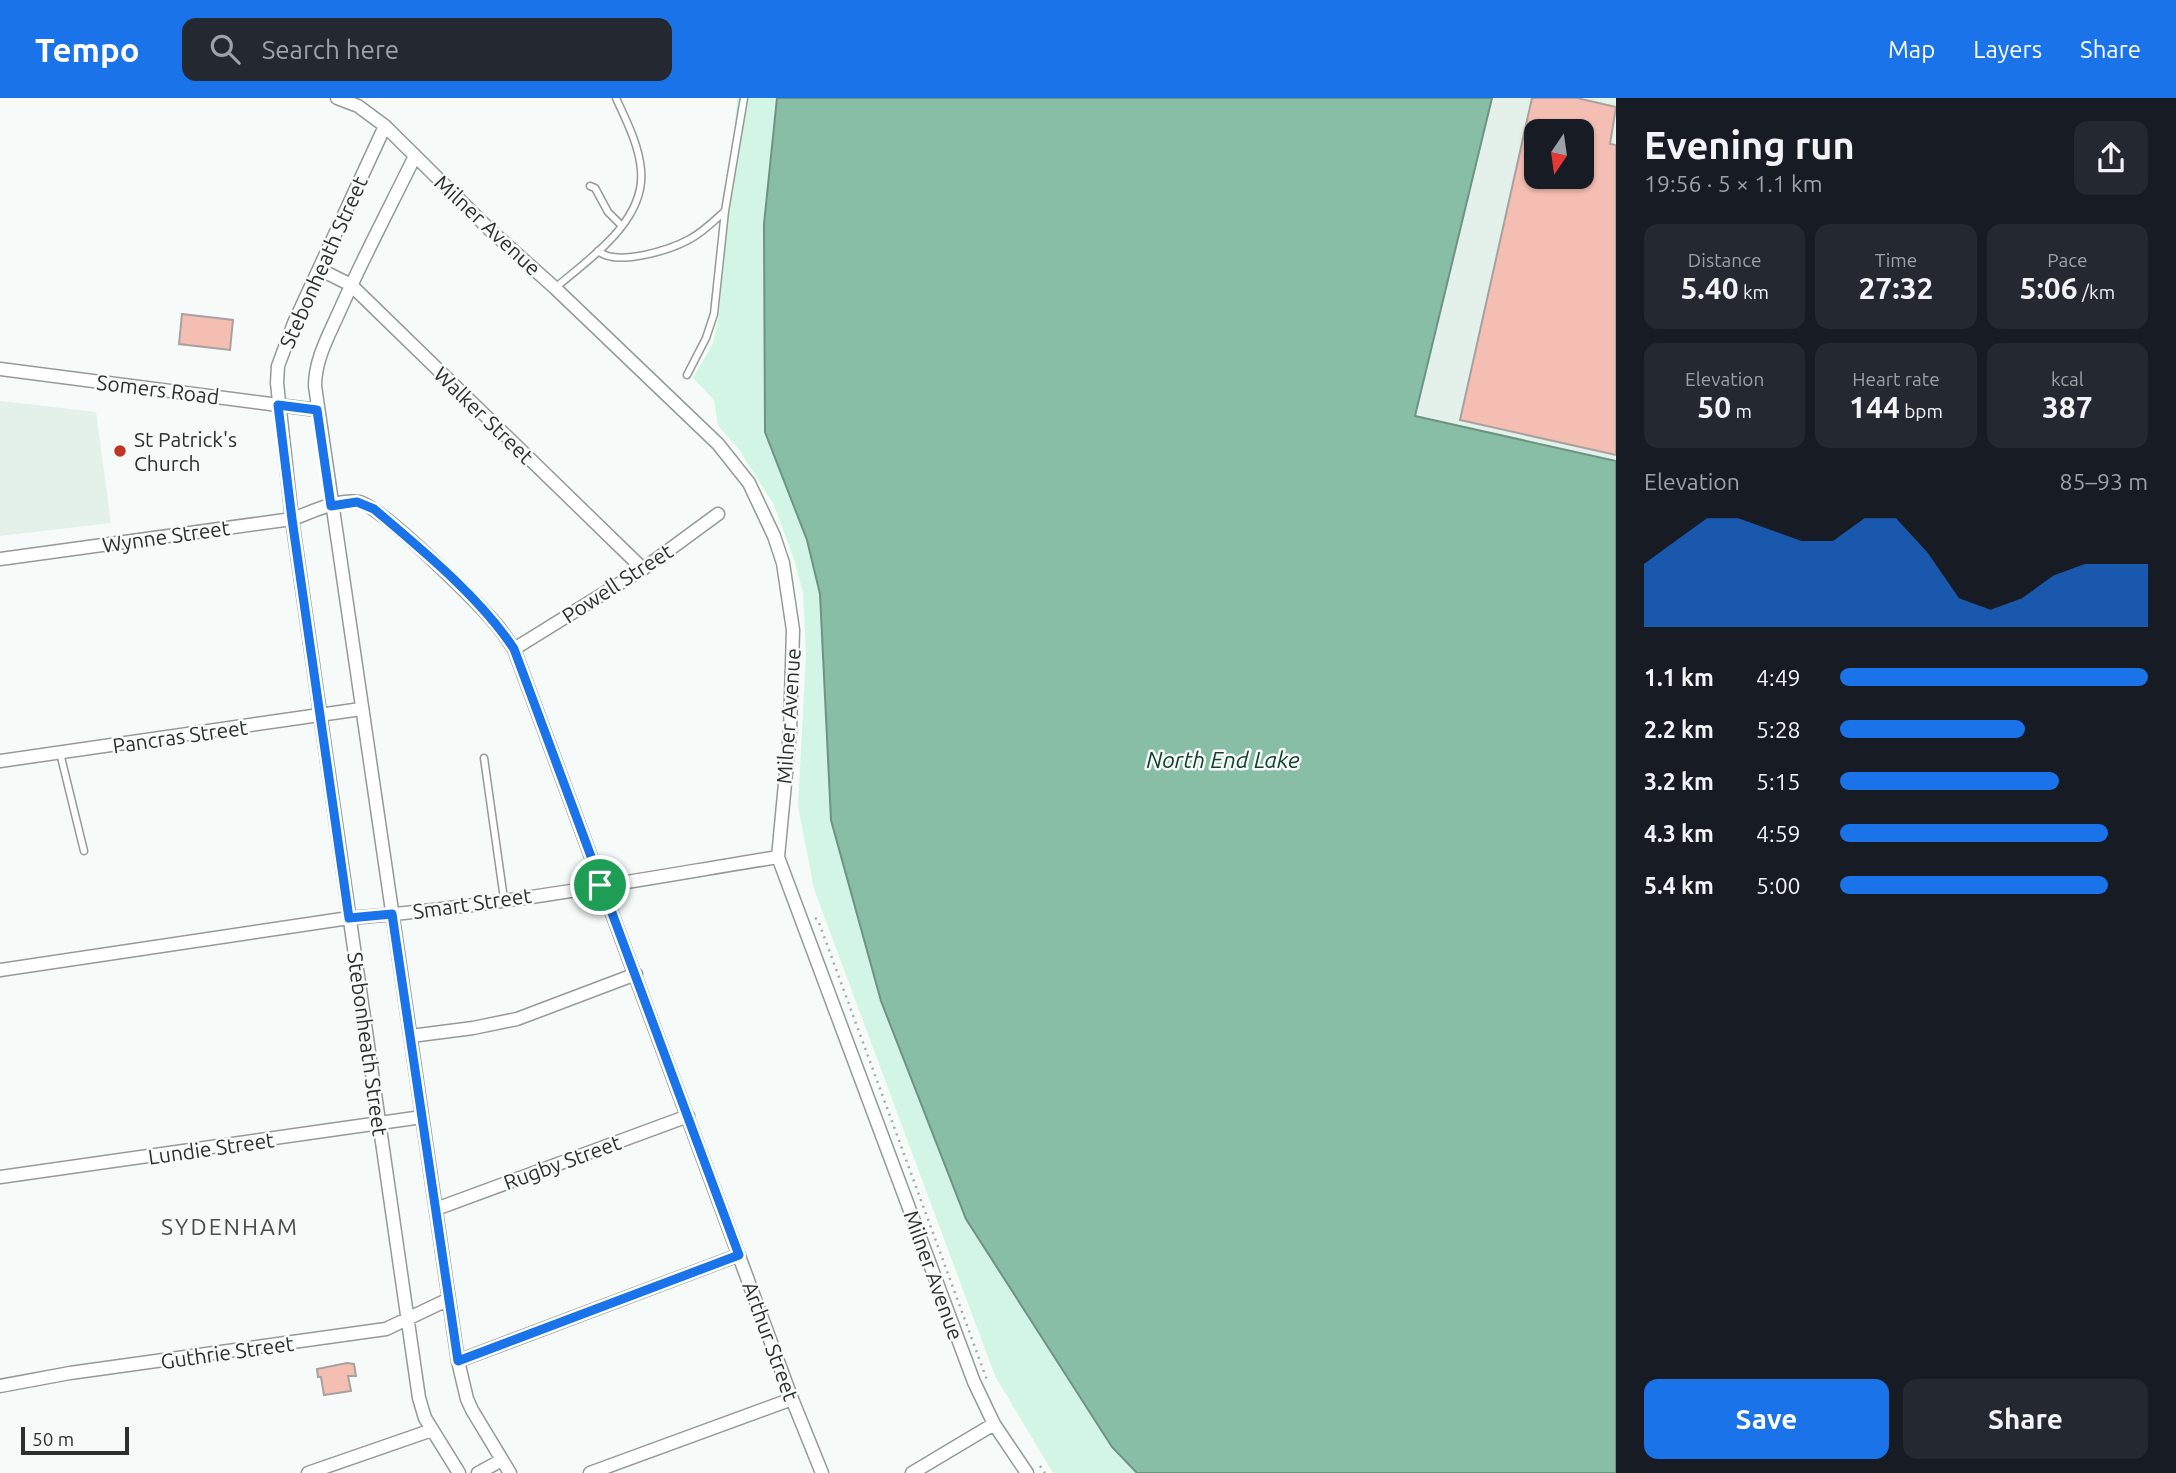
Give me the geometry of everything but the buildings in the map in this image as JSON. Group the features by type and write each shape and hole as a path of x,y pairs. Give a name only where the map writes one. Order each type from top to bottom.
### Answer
{"street":[{"name":"Milner Avenue","path":"337,98 358,106 385,126 718,444 749,483 774,536 788,588 793,630 790,731 778,857 974,1382 994,1424 1027,1473"},
{"name":"Stebonheath Street","path":"385,126 283,349 277,383 278,405 406,1320 421,1408 459,1473"},
{"name":"Stebonheath Street","path":"415,156 351,285 317,362 317,410 458,1361 467,1399 510,1473"},
{"name":"Walker Street","path":"319,270 351,285 643,569"},
{"name":"Somers Road","path":"0,369 317,410"},
{"name":"Arthur Street","path":"331,506 357,502 374,509 475,602 503,632 514,649 792,1399 822,1473"},
{"name":"Wynne Street","path":"0,559 292,519 331,506"},
{"name":"Powell Street","path":"514,649 643,569 718,514"},
{"name":"Pancras Street","path":"0,761 360,709"},
{"name":"Smart Street","path":"0,970 349,918 504,899 778,857"},
{"path":"411,1036 517,1019 636,974"},
{"name":"Rugby Street","path":"436,1209 688,1116"},
{"name":"Lundie Street","path":"0,1177 422,1117"},
{"path":"458,1361 739,1255"},
{"name":"Guthrie Street","path":"0,1386 70,1373 386,1329 447,1300"},
{"path":"590,1473 792,1399"},
{"path":"912,1473 994,1424"},
{"path":"308,1473 432,1430"},
{"path":"478,1473 502,1460"}],"lane":[{"path":"555,288 622,226 636,202 642,171 639,155 616,98"},
{"path":"687,375 706,338 714,314 724,211 744,98"},
{"path":"590,186 594,188 608,212 622,226"},
{"path":"598,251 620,258 655,252 690,239 724,211"},
{"path":"60,753 84,851"},
{"path":"484,758 504,899"}],"path":[{"path":"810,912 818,920 823,933 988,1376 987,1387"},
{"path":"1035,1460 1045,1473"}],"shaded area":[{"path":"737,98 777,98 764,224 765,432 807,540 820,594 831,820 881,1001 966,1219 1112,1447 1137,1473 1053,1473 995,1376 814,889 798,806 806,655 803,593 795,562 774,505 738,448 718,426 714,400 693,378 713,343 719,315"},
{"path":"1492,98 1616,98 1616,461 1415,416"},
{"path":"0,401 96,412 111,523 0,536"}],"water":[{"name":"North End Lake","path":"777,98 1492,98 1415,416 1616,461 1616,1473 1137,1473 1112,1447 966,1219 881,1001 831,820 820,594 807,540 765,432 764,224"}],"place":[{"name":"St Patrick's Church","path":"120,451"}],"district":[{"name":"SYDENHAM","path":"230,1226"}],"route":[{"path":"278,405 317,410 331,506 357,502 374,509 439,567 503,632 514,649 600,885 636,974 739,1255 458,1361 392,914 349,918 278,405"}]}
